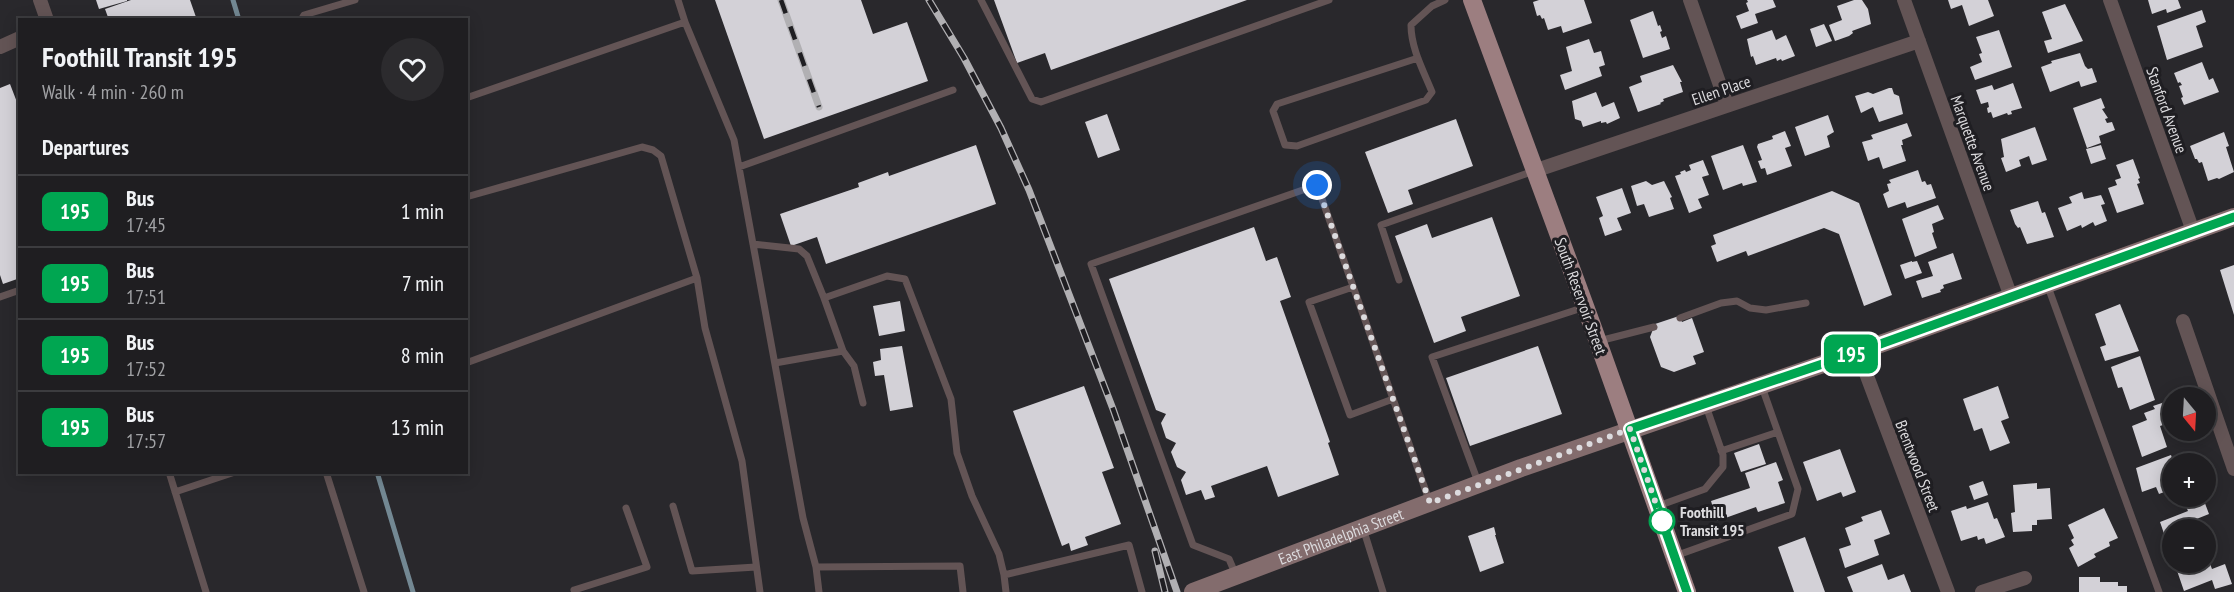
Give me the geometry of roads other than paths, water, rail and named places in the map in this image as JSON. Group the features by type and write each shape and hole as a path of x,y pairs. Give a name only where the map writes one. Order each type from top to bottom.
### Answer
{"main road":[{"name":"South Reservoir Street","path":"1472,0 1630,429 1687,592"}],"street":[{"path":"40,0 46,18"},
{"path":"1690,0 1727,105"},
{"name":"Marquette Avenue","path":"1904,0 2011,297"},
{"name":"Stanford Avenue","path":"2110,0 2193,231"},
{"path":"0,48 18,39"},
{"name":"Ellen Place","path":"1534,171 1919,41"},
{"name":"East Philadelphia Street","path":"1193,592 1226,583 1363,528 1630,429 1858,352 2234,217"},
{"path":"2183,321 2234,469"},
{"name":"Brentwood Street","path":"1858,352 1948,592"},
{"path":"1983,592 2025,578"}],"lane":[{"path":"302,18 304,15 355,0"},
{"path":"678,0 734,140 803,518 816,567 819,592"},
{"path":"981,0 1032,99 1041,102 1329,0"},
{"path":"1418,58 1277,104 1273,111 1285,145 1297,146 1426,100 1432,92 1411,40 1411,25 1432,6 1445,0"},
{"path":"468,97 685,22"},
{"path":"739,167 954,90"},
{"path":"468,196 642,147 653,150 661,156 697,278 705,328 742,461 760,592"},
{"path":"1399,280 1381,225 1534,171"},
{"path":"1226,583 1229,559 1192,545 1091,264 1317,185 1430,503"},
{"path":"753,244 799,249 807,256 843,351 854,366 862,404"},
{"path":"824,298 887,276 905,279 951,399 957,453 972,496 999,554 1006,592"},
{"path":"468,362 697,278"},
{"path":"2047,285 2159,592"},
{"path":"1353,287 1309,302 1350,415 1393,399"},
{"path":"0,297 18,291"},
{"path":"1680,318 1721,303 1737,301 1750,308 1766,310 1806,303"},
{"path":"1479,484 1431,357 1585,307"},
{"path":"1598,341 1654,327"},
{"path":"775,363 843,351"},
{"path":"1674,556 1792,514 1798,489 1761,385"},
{"path":"1657,507 1705,489 1723,467 1721,451 1705,404"},
{"path":"1721,451 1778,432"},
{"path":"170,474 206,592"},
{"path":"175,492 229,474"},
{"path":"327,474 364,592"},
{"path":"673,506 692,571 756,567"},
{"path":"572,591 647,567 626,508"},
{"path":"1363,528 1383,592"},
{"path":"1004,574 1129,545 1142,592"},
{"path":"816,567 960,566 963,592"}],"waterway":[{"path":"233,0 238,18"},
{"path":"378,474 413,592"}],"railway":[{"path":"781,0 819,107"},
{"path":"929,0 964,58 1001,128 1029,190 1113,409 1177,592"},
{"path":"1155,551 1165,592"}],"place":[{"name":"Foothill Transit 195","path":"1662,521"}]}
